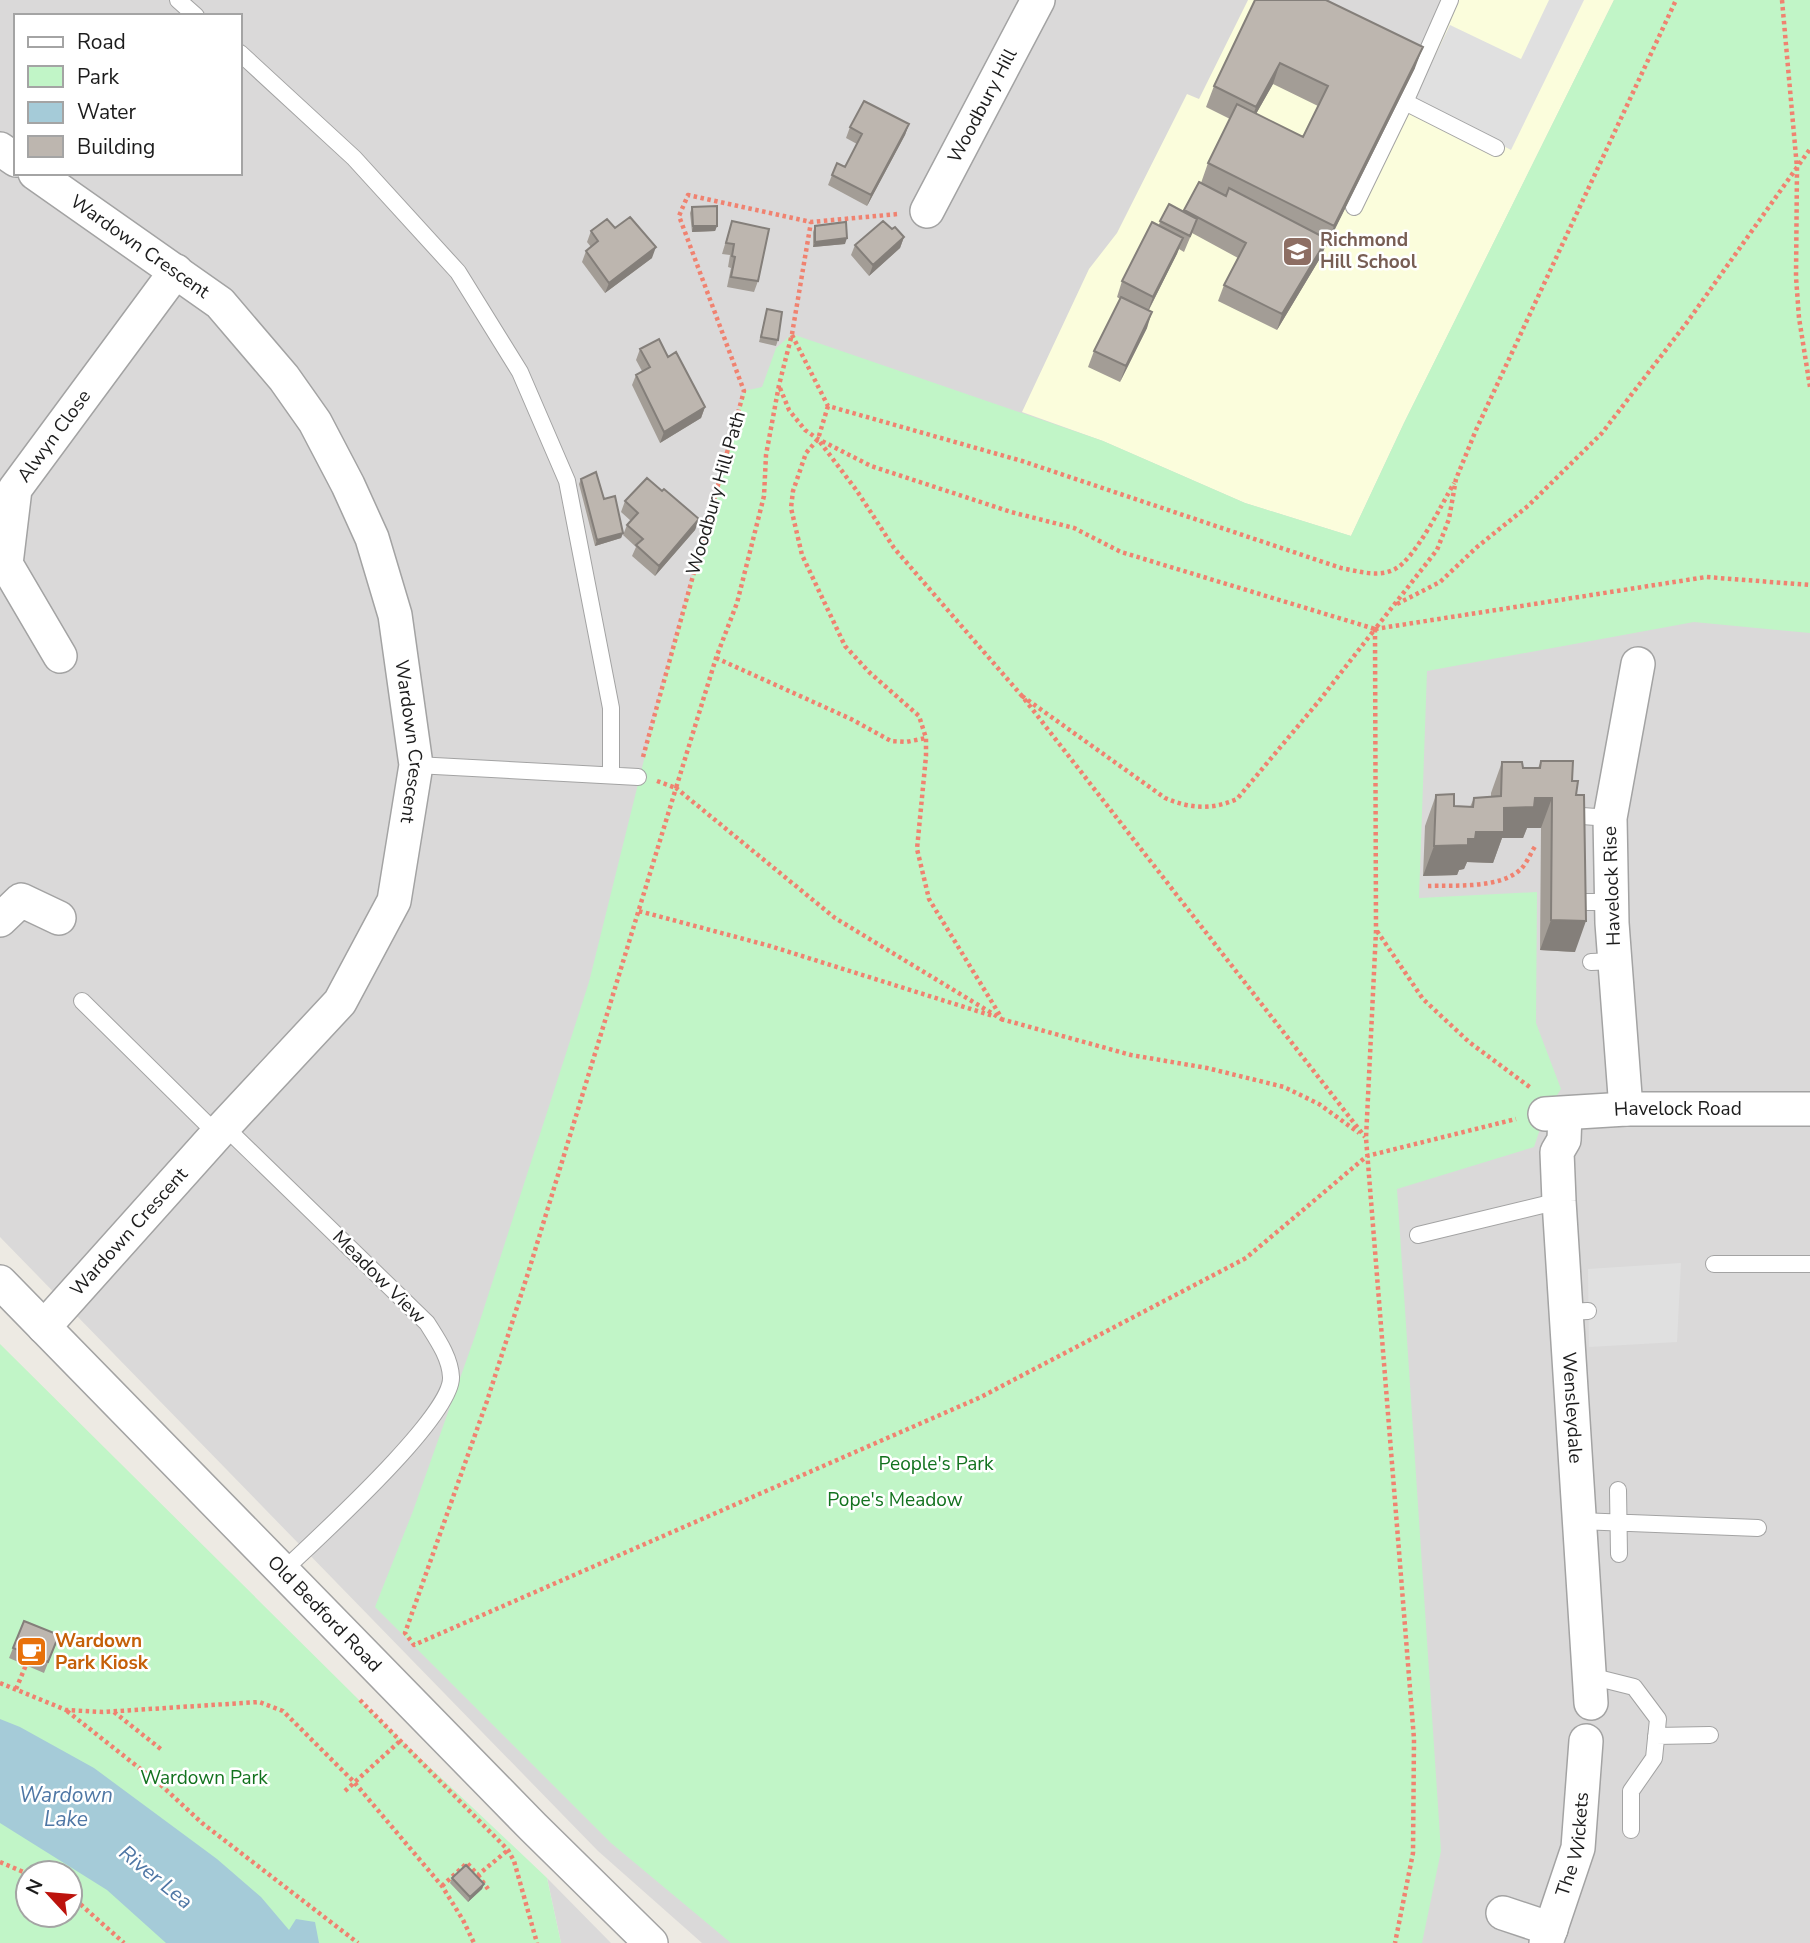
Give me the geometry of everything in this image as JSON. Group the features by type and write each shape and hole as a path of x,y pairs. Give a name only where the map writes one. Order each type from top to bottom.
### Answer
{"street":[{"name":"Woodbury Hill","path":"927,211 1038,0"},
{"name":"Wardown Crescent","path":"38,175 220,303 284,378 315,422 372,538 396,615 416,765 394,901 340,1002 220,1130 44,1327"},
{"name":"Alwyn Close","path":"60,656 3,566 15,489 176,271"},
{"name":"Havelock Rise","path":"1626,1109 1603,961 1611,902 1596,817 1637,664"},
{"path":"0,920 21,900 59,918"},
{"name":"Havelock Road","path":"1555,1114 1626,1109 1810,1109"},
{"name":"Wensleydale","path":"1555,1114 1564,1140 1557,1152 1559,1201 1577,1311 1579,1521 1590,1690"},
{"name":"Old Bedford Road","path":"0,1282 650,1943"},
{"name":"The Wickets","path":"1548,1936 1578,1848 1586,1741"},
{"path":"1503,1913 1548,1936"}],"lane":[{"path":"178,0 194,14"},
{"path":"1354,207 1450,0"},
{"path":"242,55 354,159 458,272 520,372 567,481 611,708 611,775"},
{"path":"1405,102 1496,148"},
{"path":"416,765 638,777"},
{"path":"1577,902 1611,902"},
{"name":"Meadow View","path":"82,1001 427,1323 443,1348 451,1378 441,1404 404,1451 283,1571"},
{"path":"1418,1235 1559,1201"},
{"path":"1714,1264 1810,1264"},
{"path":"1618,1490 1619,1554"},
{"path":"1579,1521 1758,1528"},
{"path":"1590,1690 1634,1687 1658,1719 1654,1758 1631,1791 1631,1830"},
{"path":"1656,1736 1710,1735"}],"path":[{"path":"828,406 1023,461 1340,568 1375,574 1396,569 1422,541 1456,479 1532,306 1676,0"},
{"path":"1782,0 1797,168 1798,318 1810,387"},
{"path":"1393,606 1440,582 1477,547 1528,506 1602,433 1688,321 1810,149"},
{"name":"Woodbury Hill Path","path":"638,777 744,391 679,216 688,195 811,222 927,211"},
{"path":"811,222 792,334 766,455 764,496 737,603 716,658 521,1296 405,1633 414,1644 981,1397 1246,1258 1367,1156 1498,1122 1555,1114"},
{"path":"792,334 828,406 818,439 806,453 793,491 792,508 802,555 845,646 869,672 919,716 926,738 926,755 917,849 929,899 1003,1020"},
{"path":"779,385 789,410 805,430 871,466 1011,512 1074,528 1121,552 1375,629 1706,577 1810,585"},
{"path":"818,439 857,491 894,548 1022,695 1366,1138"},
{"path":"1022,695 1165,798 1196,807 1220,807 1237,799 1437,550 1449,519 1456,479"},
{"path":"1375,629 1376,931 1366,1138 1414,1739 1413,1853 1395,1943"},
{"path":"716,658 851,719 891,741 906,742 926,738"},
{"path":"638,777 654,779 676,788 835,918 1003,1020"},
{"path":"1428,886 1477,885 1499,881 1521,869 1536,845"},
{"path":"639,911 870,976 1003,1020 1131,1055 1207,1068 1284,1087 1319,1104 1366,1138"},
{"path":"1376,931 1423,999 1469,1042 1555,1114"},
{"path":"16,1689 26,1665"},
{"path":"0,1683 66,1710 162,1786 202,1823 358,1943"},
{"path":"359,1700 508,1850 514,1861 537,1943"},
{"path":"66,1710 114,1712 259,1702 283,1712 354,1782 442,1886 474,1943"},
{"path":"114,1712 162,1750"},
{"path":"345,1791 426,1717"},
{"path":"478,1875 508,1850"},
{"path":"442,1886 467,1863 488,1889"},
{"path":"84,1907 124,1943"}],"shaded area":[{"path":"0,0 1810,0 1810,1943 702,1943 598,1851 0,1237"},
{"name":"Richmond Hill School","path":"1248,0 1304,0 1417,55 1441,0 1614,0 1404,423 1351,536 1245,503 1103,441 1022,412 1089,269 1117,233 1187,94 1199,99"},
{"path":"1549,0 1584,0 1511,150 1414,99 1450,25 1521,59"},
{"path":"1681,1263 1677,1342 1589,1347 1588,1269"},
{"path":"547,1878 611,1943 561,1943"}],"green space":[{"name":"People's Park","path":"1614,0 1810,0 1810,633 1694,622 1427,671 1419,898 1537,892 1536,1023 1561,1089 1545,1114 1534,1147 1397,1189 1441,1851 1422,1943 731,1943 611,1843 375,1607 413,1511 475,1336 589,982 664,679 744,391 762,387 776,348 792,334 1103,441 1245,503 1351,536 1404,423"},
{"name":"Wardown Park","path":"0,1344 359,1700 547,1878 561,1943 0,1943"}],"water":[{"name":"Wardown Lake","path":"0,1719 20,1727 94,1768 217,1859 261,1897 289,1930 296,1919 315,1922 319,1943 166,1943 107,1890 84,1876 84,1859 57,1859 0,1823"}],"building":[{"path":"1255,0 1326,0 1423,47 1334,226 1208,163 1237,104 1303,137 1328,86 1280,63 1256,107 1214,86"},
{"path":"864,101 909,124 871,195 832,175 837,163 845,167 862,134 850,127"},
{"path":"1199,182 1226,196 1229,188 1327,239 1282,314 1224,285 1246,243 1184,210"},
{"path":"1169,204 1197,219 1190,236 1160,221"},
{"path":"717,206 717,226 693,226 692,207"},
{"path":"630,217 656,247 609,283 586,251 598,241 591,231 607,219 615,228"},
{"path":"732,221 769,229 758,281 731,277 735,257 732,256 734,244 726,243"},
{"path":"883,221 892,229 895,227 904,237 873,265 855,245"},
{"path":"846,222 847,238 815,242 815,226"},
{"path":"1152,222 1183,238 1153,297 1122,281"},
{"path":"1121,297 1152,312 1126,366 1094,351"},
{"path":"767,309 782,312 778,340 761,337"},
{"path":"659,339 668,357 676,352 705,407 664,432 636,375 650,367 640,349"},
{"path":"596,472 604,499 615,496 623,533 597,540 581,479"},
{"path":"647,478 699,519 659,566 636,545 643,539 627,525 638,513 625,501"},
{"path":"1541,761 1573,761 1572,781 1578,781 1576,795 1584,795 1586,921 1551,920 1552,798 1535,798 1534,807 1504,808 1504,832 1476,832 1475,839 1468,839 1468,845 1434,846 1436,795 1454,794 1454,806 1473,807 1474,798 1501,796 1502,762 1522,762 1523,768 1540,768"},
{"path":"24,1621 59,1635 48,1662 13,1648"},
{"path":"466,1865 484,1884 470,1897 452,1878"}],"place":[{"name":"Richmond Hill School","path":"1297,251"},
{"name":"Wardown Park Kiosk","path":"32,1652"}],"park label":[{"name":"Pope's Meadow","path":"895,1500"}],"water label":[{"name":"River Lea","path":"156,1877"}]}
